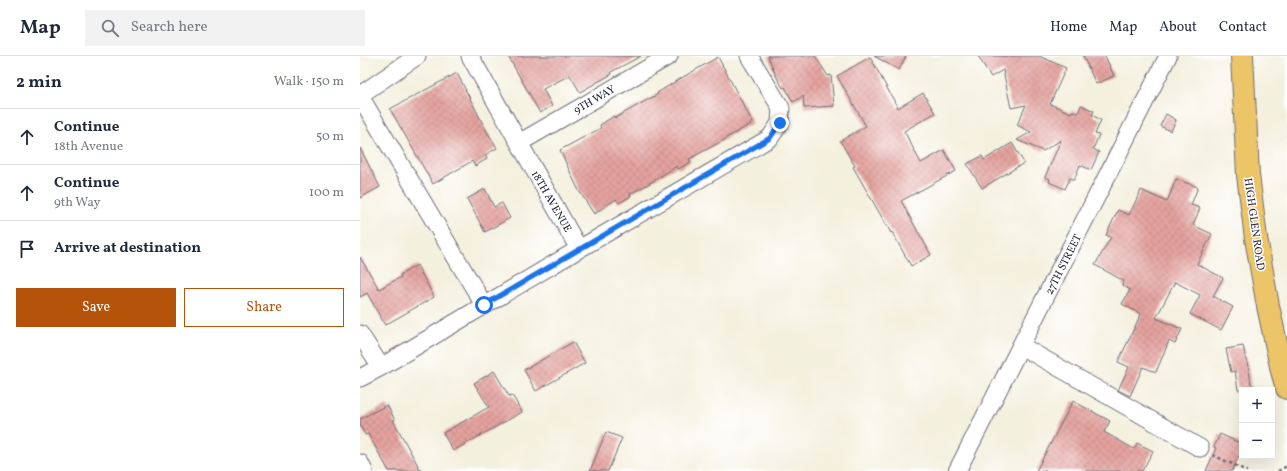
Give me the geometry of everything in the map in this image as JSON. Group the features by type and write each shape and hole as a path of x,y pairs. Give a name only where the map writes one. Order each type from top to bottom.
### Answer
{"main road":[{"name":"HIGH GLEN ROAD","path":"1242,56 1248,175 1256,238 1268,306 1287,388"}],"street":[{"path":"417,56 360,96 484,305"},
{"name":"18TH AVENUE","path":"470,56 579,249"},
{"name":"9TH WAY","path":"519,143 669,56"},
{"path":"360,378 770,138 780,123 781,108 750,56"},
{"name":"27TH STREET","path":"957,471 1168,56"},
{"path":"360,334 381,367"},
{"path":"1021,346 1200,448"},
{"path":"360,463 364,471"}],"path":[{"path":"1200,448 1247,471"},
{"path":"1278,471 1287,466"}],"building":[{"path":"508,56 641,56 611,72 612,74 580,92 570,75 543,89 552,106 540,113"},
{"path":"768,56 815,56 828,76 831,75 834,106 804,108 803,96 793,102 785,87 783,88 775,74"},
{"path":"874,56 906,56 899,70"},
{"path":"978,56 1039,56 1066,68 1050,104 1071,113 1072,111 1078,113 1081,105 1094,111 1092,115 1101,120 1095,134 1099,135 1093,149 1099,152 1091,170 1080,165 1074,180 1070,178 1065,189 1049,182 1050,179 1045,177 1061,140 1043,151 1017,140 1031,132 1017,125 1026,105 1011,108 1003,70 991,77"},
{"path":"1083,56 1105,56 1114,76 1096,84"},
{"path":"718,57 753,123 689,159 691,162 678,169 677,166 630,194 631,196 619,203 616,199 594,214 578,189 560,150 601,128 600,125 614,116 615,118 658,94 657,93 678,80"},
{"path":"870,57 898,108 923,93 935,113 904,131 921,163 944,150 956,171 901,201 931,255 911,266 853,167 855,166 840,141 866,126 837,76"},
{"path":"457,73 497,148 485,155 487,159 475,166 472,161 433,184 390,109"},
{"path":"1166,114 1176,120 1171,131 1160,126"},
{"path":"1012,143 1024,163 982,188 967,164 982,156 984,160"},
{"path":"360,148 380,187 360,198"},
{"path":"1176,179 1198,187 1191,205 1200,208 1193,225 1212,234 1197,264 1223,278 1213,296 1233,307 1221,330 1190,314 1200,295 1175,282 1156,318 1182,329 1175,344 1169,341 1156,372 1143,367 1130,396 1118,390 1129,367 1118,362 1141,314 1122,304 1130,290 1122,285 1124,281 1095,265 1111,237 1106,235 1118,210 1129,215 1141,190 1167,202"},
{"path":"485,189 494,207 502,203 510,218 485,232 467,199"},
{"path":"360,257 379,289 401,277 400,275 417,265 434,297 385,325 367,293 360,297"},
{"path":"573,342 585,363 536,391 524,370"},
{"path":"1243,346 1252,387 1239,387 1238,390 1235,371 1231,372 1226,349"},
{"path":"494,371 509,396 512,395 522,412 453,451 443,433 489,407 474,383"},
{"path":"1073,401 1110,421 1104,432 1134,449 1137,443 1153,451 1142,471 1036,471"},
{"path":"387,405 395,420 393,420 421,471 389,471 368,434 365,435 360,425 360,419"},
{"path":"606,432 622,438 608,471 590,471"},
{"path":"1220,434 1239,443 1239,456 1232,471 1206,471 1216,448 1214,447"}],"route":[{"path":"484,305 770,138 780,123"}]}
